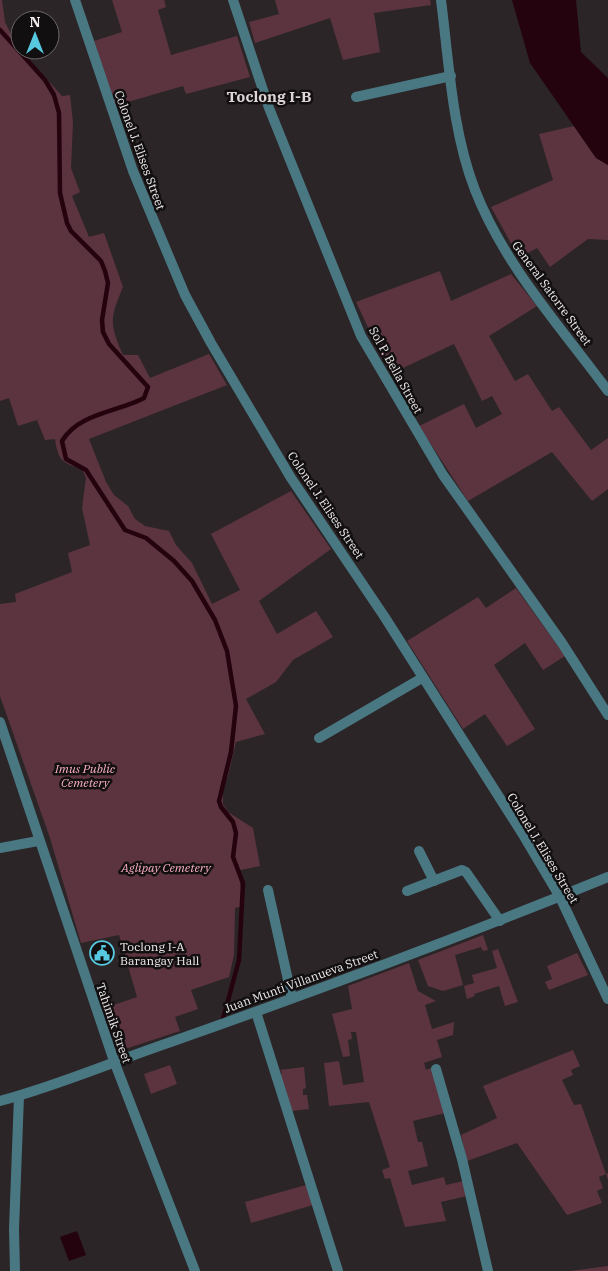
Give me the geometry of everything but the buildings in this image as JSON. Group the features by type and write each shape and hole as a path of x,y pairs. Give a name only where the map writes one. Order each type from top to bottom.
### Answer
{"street":[{"name":"Colonel J. Elises Street","path":"75,0 133,171 185,295 230,377 291,478 365,586 522,833 560,897 608,999"},
{"name":"Sol P. Bella Street","path":"233,0 270,108 361,336 443,476 562,643 608,715"},
{"name":"General Satorre Street","path":"441,0 451,76 466,162 475,190 498,237 536,296 608,391"},
{"path":"356,97 451,76"},
{"path":"319,738 422,678"},
{"name":"Tahimik Street","path":"0,722 38,841 114,1061 195,1271"},
{"path":"0,848 38,841"},
{"path":"419,851 434,881"},
{"path":"407,891 462,870 500,921"},
{"name":"Juan Munti Villanueva Street","path":"0,1101 19,1096 256,1012 500,921 608,877"},
{"path":"268,890 292,998"},
{"path":"256,1012 338,1271"},
{"path":"436,1070 462,1159 488,1271"},
{"path":"15,1271 14,1229 19,1096"}],"green space":[{"path":"0,0 2,0 5,22 10,32 10,60 30,60 62,96 70,95 73,122 71,168 80,192 72,196 89,237 104,233 123,287 114,314 113,328 123,355 138,355 150,378 209,354 227,385 89,439 106,482 114,495 128,506 135,519 145,526 169,531 176,545 192,563 212,604 240,590 211,534 291,491 331,549 259,601 277,634 316,611 333,637 293,660 276,682 246,699 265,734 236,742 228,776 223,787 223,804 228,812 253,828 260,866 236,871 241,898 240,907 235,908 234,955 229,977 191,990 198,1009 175,1017 180,1031 119,1051 105,1008 137,997 119,935 81,943 50,838 0,696 0,604 16,602 15,594 72,572 68,553 90,545 82,508 86,478 82,469 62,460 55,439 45,440 37,420 18,426 9,398 0,401"},
{"path":"112,0 164,0 166,7 158,10 171,55 237,36 250,77 186,94 183,86 114,106 94,41 122,32"},
{"path":"275,0 430,0 431,5 374,13 380,52 343,60 330,18 255,43 249,22 279,14"},
{"path":"574,126 596,158 608,165 608,240 588,239 550,267 537,248 519,258 491,207 553,180 539,134"},
{"path":"440,271 451,301 511,274 537,306 489,336 515,381 528,374 552,411 559,407 591,450 608,438 608,489 592,501 552,452 468,501 419,426 464,404 476,428 502,414 492,396 482,401 454,344 390,374 356,302"},
{"path":"516,588 565,656 543,670 525,643 494,665 535,729 507,746 485,714 463,729 407,641 478,597 486,608"},
{"path":"483,935 488,950 483,951 481,947 455,955 463,985 443,991 428,986 418,960"},
{"path":"498,949 518,1002 505,1006 499,986 474,994 475,996 467,999 464,986 474,983 472,975 497,968 492,951"},
{"path":"577,953 588,975 549,990 545,982 552,979 547,966"},
{"path":"409,963 418,991 436,1001 425,1005 432,1029 454,1022 453,1035 437,1040 442,1057 424,1063 426,1070 431,1068 445,1113 413,1121 418,1142 422,1142 428,1166 408,1171 412,1185 444,1177 446,1185 463,1181 467,1196 441,1202 446,1221 405,1227 390,1178 385,1179 382,1170 390,1167 369,1102 329,1106 324,1063 339,1061 343,1085 364,1082 356,1032 351,1032 352,1039 348,1040 350,1056 343,1057 332,1014 352,1009 348,986"},
{"path":"573,1050 580,1066 571,1070 573,1075 562,1080 574,1105 581,1104 606,1174 599,1177 603,1188 597,1191 602,1203 567,1215 517,1143 467,1161 461,1135 497,1118 483,1086"},
{"path":"170,1065 177,1084 151,1094 144,1074"},
{"path":"304,1067 306,1088 303,1089 303,1095 307,1095 309,1109 292,1111 280,1076 282,1072 280,1070"},
{"path":"306,1185 313,1205 251,1223 245,1202"},
{"path":"608,1266 608,1271 570,1271"}],"shaded area":[{"path":"512,0 576,0 581,52 608,78 608,165 596,158 530,63"},
{"path":"77,1231 86,1255 69,1261 60,1237"}],"waterway":[{"path":"0,30 45,80 54,95 59,113 60,193 67,223 71,231 101,261 105,271 108,283 102,320 103,332 109,344 148,387 144,398 78,424 62,441 66,459 86,470 125,530 146,538 174,561 192,581 215,620 227,651 236,706 231,752 219,801 221,807 233,822 236,833 233,857 243,883 239,960 223,1019"}],"place":[{"name":"Toclong I-A Barangay Hall","path":"102,953"}],"district":[{"name":"Toclong I-B","path":"269,96"}],"park label":[{"name":"Imus Public Cemetery","path":"85,775"},
{"name":"Aglipay Cemetery","path":"166,867"}]}
